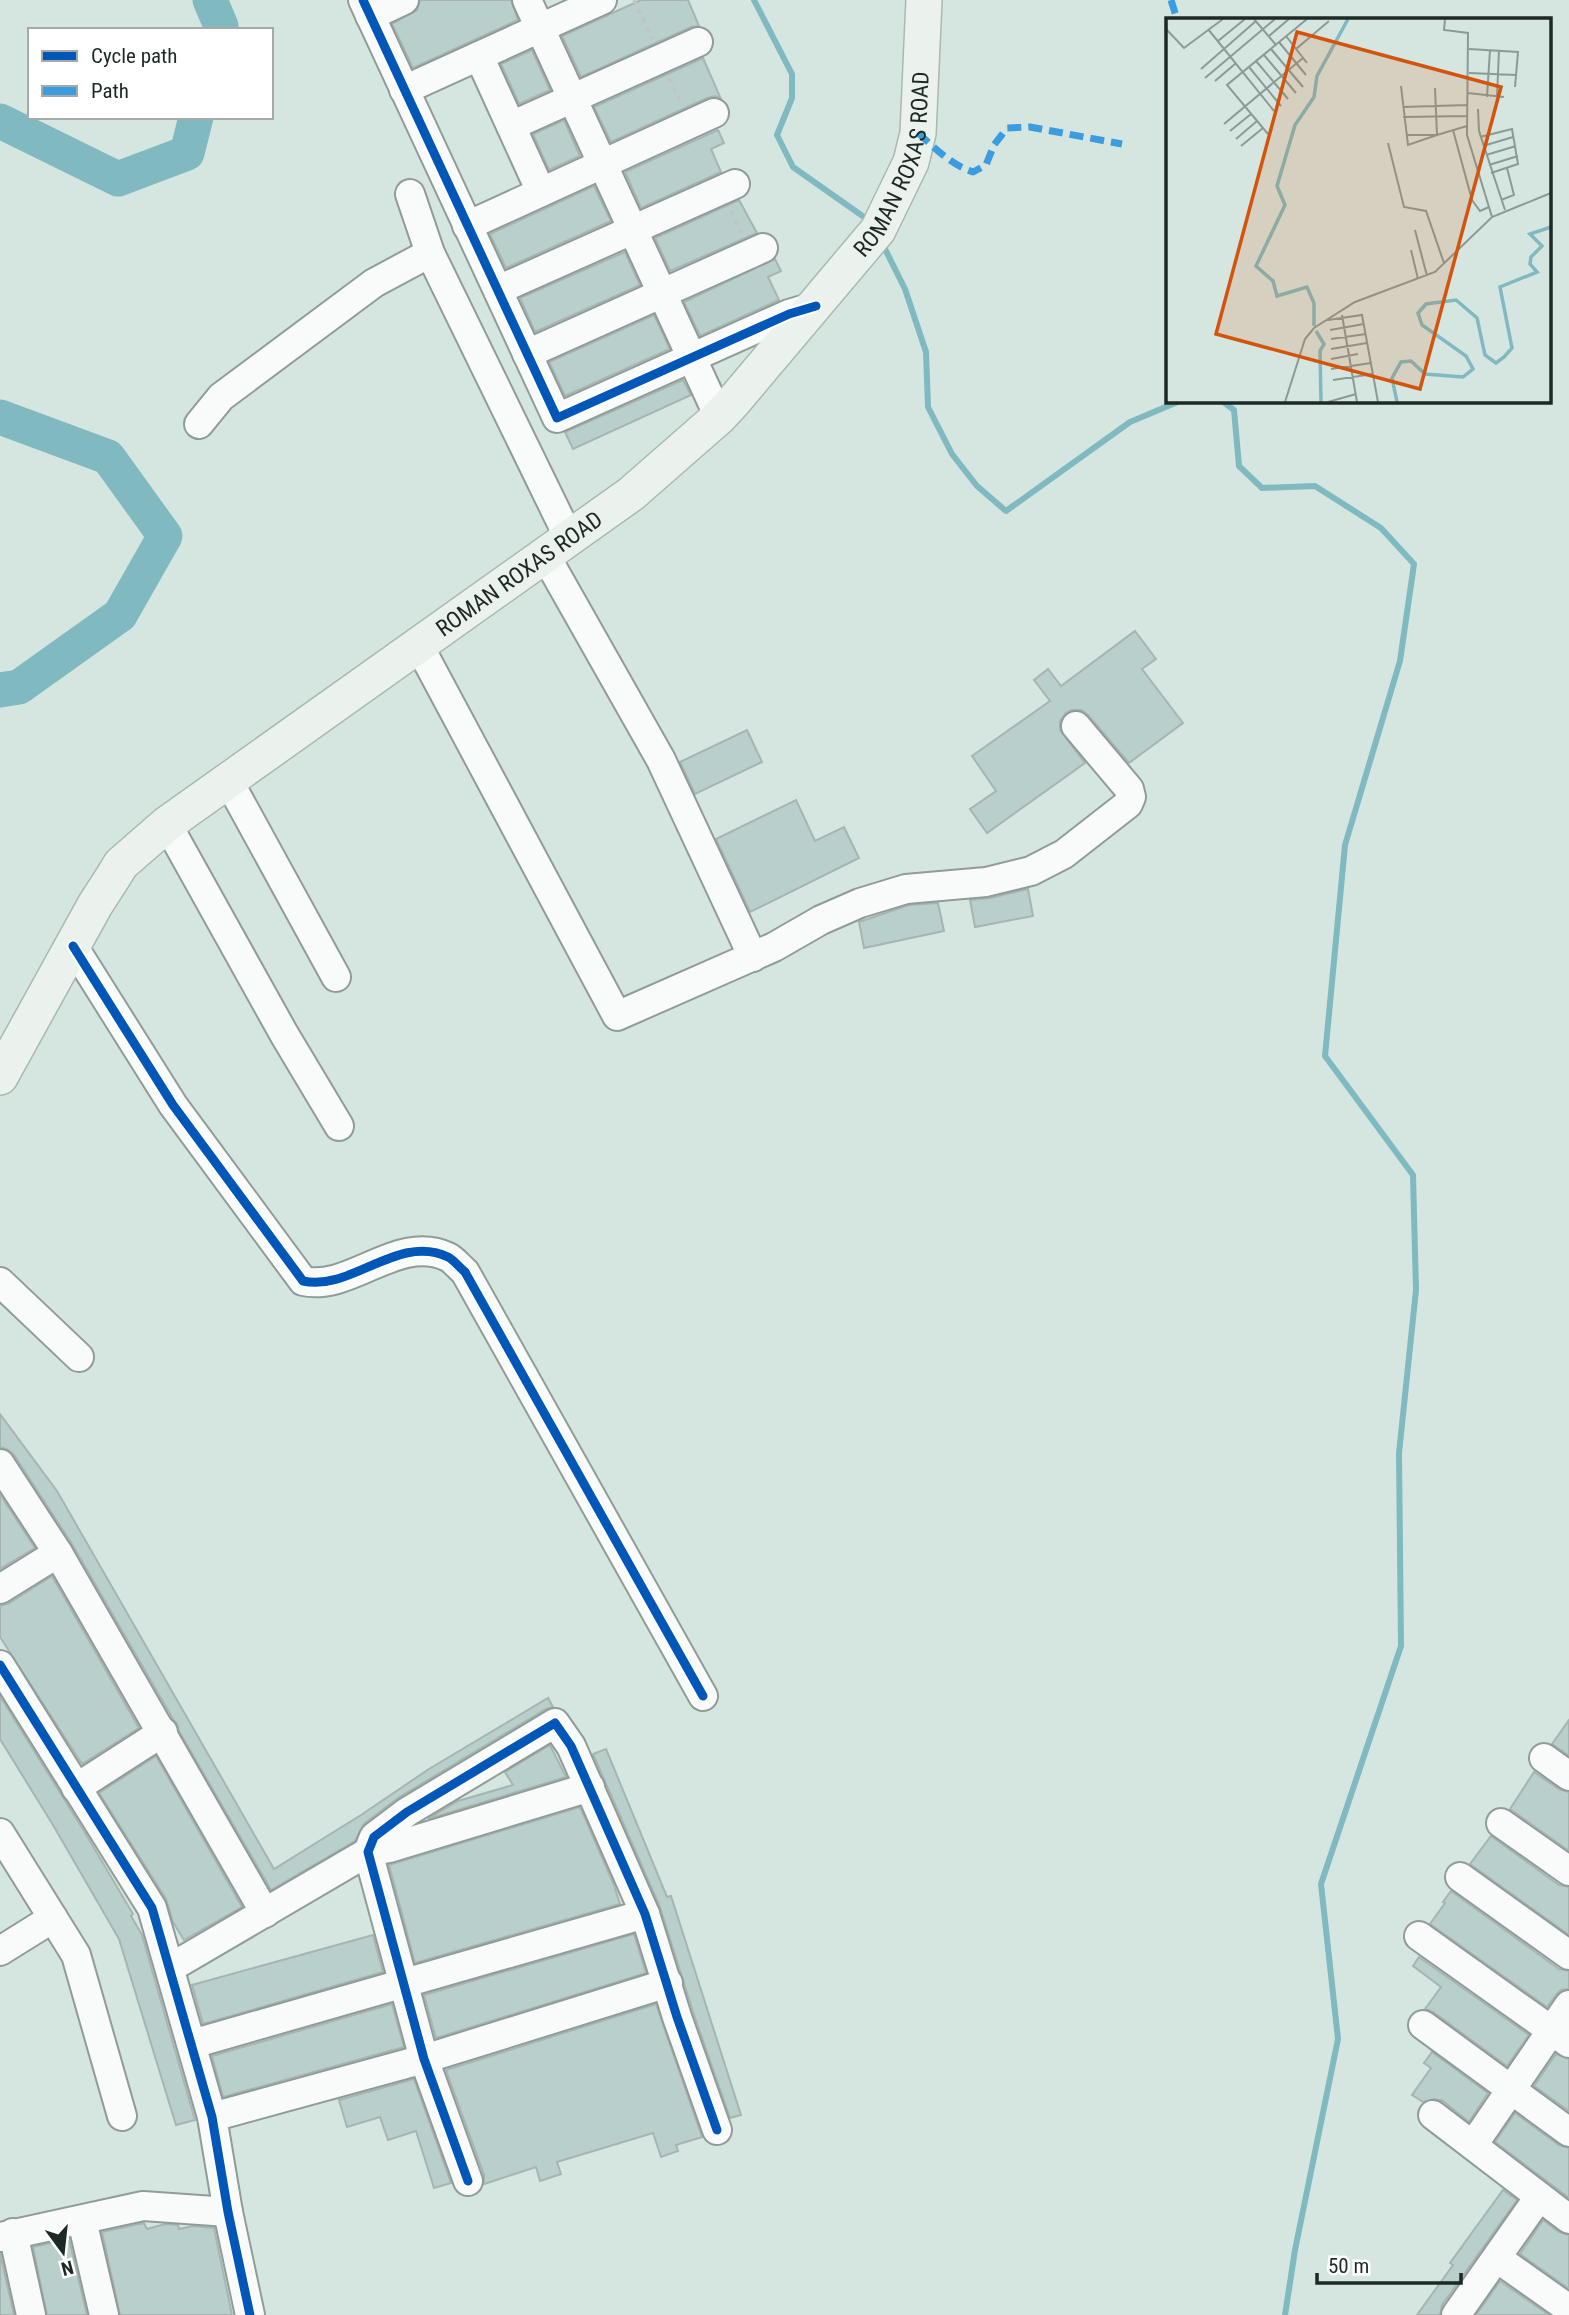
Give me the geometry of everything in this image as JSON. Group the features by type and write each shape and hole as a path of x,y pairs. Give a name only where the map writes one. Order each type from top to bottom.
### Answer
{"main road":[{"name":"ROMAN ROXAS ROAD","path":"0,1077 95,905 121,864 167,824 631,494 719,417 816,306 878,230 911,163 918,132 924,0"}],"street":[{"path":"404,0 366,8 557,418 789,314 816,306"},
{"path":"527,0 719,417"},
{"path":"404,90 603,0"},
{"path":"511,126 698,42"},
{"path":"480,56 541,192"},
{"path":"467,226 713,113"},
{"path":"498,290 728,187"},
{"path":"410,194 430,253 557,547 753,957"},
{"path":"527,354 757,251"},
{"path":"199,424 221,397 374,283 430,253"},
{"path":"418,644 617,1016 753,957 821,920 860,903 906,889 986,882 1031,871 1064,855 1128,804 1131,797 1129,789 1076,726"},
{"path":"228,780 336,977"},
{"path":"167,824 284,1034 339,1126"},
{"path":"73,946 173,1105 303,1281 316,1284 330,1282 397,1255 425,1252 448,1257 465,1272 703,1696"},
{"path":"0,1282 79,1357"},
{"path":"0,1464 58,1553 265,1913"},
{"path":"0,1590 58,1553"},
{"path":"0,1665 152,1908 212,2117 250,2315"},
{"path":"468,2181 424,2059 368,1852 374,1836 407,1812 555,1723 571,1746 645,1914 677,2017 717,2130"},
{"path":"76,1788 163,1732"},
{"path":"1544,1758 1569,1776"},
{"path":"170,1968 368,1852 590,1787"},
{"path":"1501,1823 1569,1871"},
{"path":"5,1851 76,1955 122,2116"},
{"path":"1460,1877 1569,1955"},
{"path":"192,2044 645,1914"},
{"path":"0,1951 53,1918"},
{"path":"1419,1936 1560,2036"},
{"path":"212,2117 424,2059 668,1983"},
{"path":"1473,2145 1511,2089 1560,2036 1569,2005"},
{"path":"1423,2025 1569,2132"},
{"path":"1433,2115 1569,2219"},
{"path":"31,2315 6,2235 143,2206 225,2193"},
{"path":"1456,2315 1539,2197"},
{"path":"82,2220 104,2315"},
{"path":"1497,2258 1569,2309"}],"path":[{"path":"728,187 757,251"}],"building":[{"path":"420,0 511,0 518,20 413,68 392,24 417,10"},
{"path":"641,0 688,0 699,26 691,27 581,77 562,36"},
{"path":"532,50 550,90 519,104 501,64"},
{"path":"703,58 721,99 715,96 707,98 611,142 594,107"},
{"path":"564,120 580,156 549,170 533,134"},
{"path":"718,130 724,143 711,149 721,172 641,208 625,172"},
{"path":"594,186 611,221 506,268 490,234"},
{"path":"739,200 757,233 670,271 655,238"},
{"path":"625,252 640,285 535,332 520,298"},
{"path":"775,259 781,271 768,277 779,300 700,336 684,302"},
{"path":"654,315 670,349 565,396 549,362"},
{"path":"683,380 691,395 573,449 565,432"},
{"path":"1135,631 1156,659 1142,669 1183,723 1129,763 1088,715 1081,710 1066,713 1060,721 1060,730 1085,763 987,833 970,809 996,791 972,756 1050,701 1034,680 1048,669 1061,686"},
{"path":"747,730 762,762 695,794 680,762"},
{"path":"796,800 815,841 844,827 859,858 750,912 716,839"},
{"path":"1028,889 1033,916 975,927 970,900"},
{"path":"938,903 944,931 864,948 859,922 909,905"},
{"path":"0,1414 57,1491 274,1869 429,1769 548,1698 553,1707 398,1798 364,1824 355,1841 271,1890 72,1544 14,1455 0,1447"},
{"path":"0,1494 35,1548 0,1569"},
{"path":"52,1576 139,1728 82,1764 0,1637 0,1606"},
{"path":"0,1696 133,1914 131,1916 142,1935 195,2120 176,2125 119,1939 0,1739"},
{"path":"1569,1720 1569,1756 1552,1744"},
{"path":"550,1745 566,1777 428,1819 458,1801 513,1785 505,1772"},
{"path":"606,1749 667,1897 671,1896 741,2115 730,2118 660,1907 593,1754"},
{"path":"156,1756 242,1907 184,1940 173,1922 166,1899 99,1793"},
{"path":"1534,1772 1559,1789 1569,1792 1569,1851 1510,1809"},
{"path":"580,1807 620,1904 415,1963 389,1865"},
{"path":"1491,1836 1559,1885 1569,1887 1569,1935 1470,1864"},
{"path":"1451,1891 1559,1969 1569,1971 1569,1989 1561,1990 1547,2007 1430,1924"},
{"path":"634,1934 646,1973 436,2038 424,1995"},
{"path":"373,1935 383,1972 203,2024 192,1985"},
{"path":"1419,1957 1529,2035 1507,2066 1433,2012 1425,2009 1441,1987 1413,1966"},
{"path":"392,2004 404,2047 223,2097 212,2056"},
{"path":"656,2004 702,2137 676,2145 678,2151 661,2157 653,2133 557,2162 561,2174 540,2181 536,2167 484,2184 484,2175 446,2070"},
{"path":"1432,2052 1488,2093 1469,2122 1443,2101 1434,2099 1423,2102 1412,2095 1431,2068 1424,2063"},
{"path":"1556,2054 1569,2059 1569,2111 1534,2086"},
{"path":"414,2079 451,2183 434,2188 416,2131 388,2140 380,2117 347,2127 339,2100"},
{"path":"1515,2113 1559,2145 1569,2148 1569,2198 1495,2142"},
{"path":"1503,2190 1517,2200 1442,2305 1440,2315 1417,2315 1453,2265 1450,2263"},
{"path":"1543,2220 1559,2232 1569,2235 1569,2289 1520,2254"},
{"path":"144,2223 147,2229 165,2224 178,2225 179,2229 193,2226 214,2228 232,2315 120,2315 102,2232"},
{"path":"69,2239 87,2315 47,2315 33,2247"},
{"path":"0,2253 14,2315 0,2315"},
{"path":"1500,2281 1549,2315 1476,2315"}],"waterway":[{"path":"210,0 220,28"},
{"path":"754,0 792,74 792,98 777,135 793,167 864,217"},
{"path":"0,121 118,179 187,153 196,119"},
{"path":"882,243 905,289 926,352 928,407 952,454 977,486 1006,511 1130,422 1178,402"},
{"path":"1223,402 1234,410 1239,466 1262,488 1315,486 1381,528 1414,564 1400,661 1345,845 1325,1056 1413,1175 1416,1290 1399,1453 1401,1646 1321,1884 1338,2039 1295,2250 1285,2315"},
{"path":"0,417 108,457 165,536 120,615 19,687 0,690"}],"marked path":[{"path":"1171,0 1177,18"},
{"path":"918,133 950,161 973,172 986,165 994,145 1007,128 1030,127 1122,144"}],"cycle path":[{"path":"363,0 557,418 789,314 816,306"},
{"path":"73,946 173,1105 303,1281 339,1279 411,1252 429,1252 448,1257 465,1272 703,1696"},
{"path":"0,1665 152,1908 212,2117 228,2212 250,2315"},
{"path":"468,2181 424,2059 368,1852 374,1837 407,1812 555,1723 571,1746 645,1914 677,2017 717,2130"}]}
